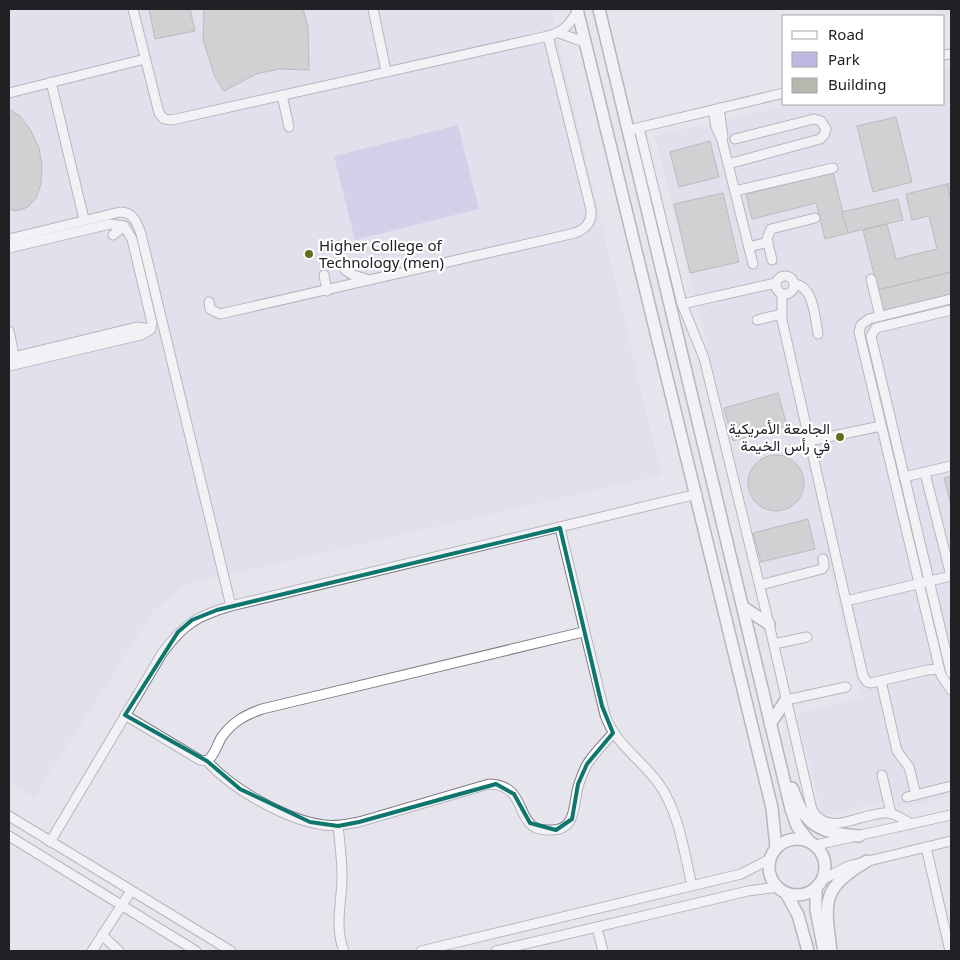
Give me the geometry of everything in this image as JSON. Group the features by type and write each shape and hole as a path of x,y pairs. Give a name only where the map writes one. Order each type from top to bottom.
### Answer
{"main road":[{"path":"599,9 634,129 770,724 794,818 812,843 822,853 825,862 819,884 816,910 824,951"},
{"path":"577,10 697,494 772,808 776,848"},
{"path":"743,607 769,624"},
{"path":"770,724 786,700"},
{"path":"783,775 809,820 830,833 859,836"},
{"path":"808,951 798,915 770,874 770,859 776,848 791,839 812,843"},
{"path":"831,951 826,915 832,892 845,875 867,861"},
{"path":"782,890 802,895 819,884"}],"street":[{"path":"133,9 159,113 164,119 172,120 548,36 559,33 570,24 577,10"},
{"path":"373,9 386,71"},
{"path":"559,33 584,42"},
{"path":"208,302 213,312 220,314 575,233 586,227 592,216 591,210 548,36"},
{"path":"9,93 145,59"},
{"path":"51,82 84,219"},
{"path":"782,93 634,129 682,304 704,358 774,644 810,805 815,815 824,822 836,824 880,813 891,813 911,824"},
{"path":"282,95 289,127"},
{"path":"716,109 753,264"},
{"path":"728,164 820,139 826,129 821,121 814,119 735,140"},
{"path":"735,191 833,168"},
{"path":"9,239 84,219 126,212 136,220 231,606"},
{"path":"772,260 767,236 771,229 815,218"},
{"path":"9,248 110,224 124,226"},
{"path":"113,235 124,226"},
{"path":"9,331 12,361 141,335 151,328 152,319 132,239 124,226"},
{"path":"748,247 768,242"},
{"path":"345,270 353,275 372,280"},
{"path":"324,275 327,291"},
{"path":"682,304 776,283 784,276 790,278 794,284 802,286 808,292 818,334"},
{"path":"871,279 880,316"},
{"path":"776,283 777,290 782,294"},
{"path":"782,294 792,291 794,284"},
{"path":"782,294 781,314 864,678 869,683 939,669"},
{"path":"860,328 869,319 951,299"},
{"path":"860,328 866,334 951,310"},
{"path":"757,320 781,314"},
{"path":"869,319 904,477 951,673"},
{"path":"860,328 881,426 939,669 943,680 951,690"},
{"path":"810,441 881,426"},
{"path":"904,477 951,466"},
{"path":"846,601 951,576 925,472"},
{"path":"50,842 178,632 203,615 231,606 697,494"},
{"path":"560,528 583,632 605,715 613,734 645,767 663,790 676,823 692,886"},
{"path":"760,585 822,570 824,566 823,559"},
{"path":"206,761 212,756 221,739 232,725 246,715 262,709 583,632"},
{"path":"774,644 807,636"},
{"path":"881,681 897,751 909,767 911,796 951,786"},
{"path":"786,700 846,687"},
{"path":"126,715 200,760 206,761 240,789 310,822 338,826 359,822 489,784 508,790 521,806 530,823 536,828 545,830 561,828 572,819 578,784 587,764 613,734"},
{"path":"882,775 891,813"},
{"path":"812,843 859,836 951,815"},
{"path":"9,816 231,951"},
{"path":"338,826 342,877 338,924 339,941 344,951"},
{"path":"9,836 196,951"},
{"path":"819,884 840,869 951,841"},
{"path":"926,847 950,951"},
{"path":"421,951 741,874 770,859"},
{"path":"496,951 748,891 782,890"},
{"path":"92,951 130,891"},
{"path":"597,928 603,951"},
{"path":"102,935 119,951"}],"highlighted area":[{"path":"560,528 602,706 613,733 587,764 578,784 572,819 556,830 530,823 514,794 496,784 359,822 338,826 310,822 240,789 207,761 125,715 178,632 192,620 217,610"}],"shaded area":[{"name":"Higher College of Technology (men)","path":"9,9 551,9 661,475 183,585 153,612 34,798 9,782"},
{"name":"الجامعة الأمريكية في رأس الخيمة","path":"951,67 951,796 899,809 896,798 822,816 797,714 861,698 830,573 767,588 655,136 789,105 945,105 945,68"}],"green space":[{"path":"458,125 479,209 355,240 334,156"}],"building":[{"path":"149,9 190,9 195,31 155,39"},
{"path":"204,9 303,9 308,27 309,70 279,69 256,74 224,91 215,77 203,40"},
{"path":"9,109 20,116 30,129 39,148 42,165 41,184 36,198 28,207 17,211 9,209"},
{"path":"896,117 912,182 873,192 857,126"},
{"path":"710,141 719,177 679,187 670,152"},
{"path":"833,173 848,233 825,239 816,203 752,219 746,194"},
{"path":"951,183 951,201 947,184"},
{"path":"947,184 951,201 951,272 878,290 863,230 887,224 896,259 937,249 929,216 912,220 906,194"},
{"path":"723,193 739,262 690,273 674,204"},
{"path":"898,199 903,220 848,233 842,212"},
{"path":"951,272 951,297 883,313 878,290"},
{"path":"778,393 787,426 733,441 724,408"},
{"path":"771,455 781,455 796,463 802,472 804,483 802,494 796,503 781,511 771,511 760,506 753,499 748,488 748,478 753,467 760,460"},
{"path":"951,476 951,505 944,478"},
{"path":"808,519 815,549 761,562 753,533"}],"place":[{"name":"Higher College of Technology (men)","path":"309,254"},
{"name":"الجامعة الأمريكية في رأس الخيمة","path":"840,437"}]}
